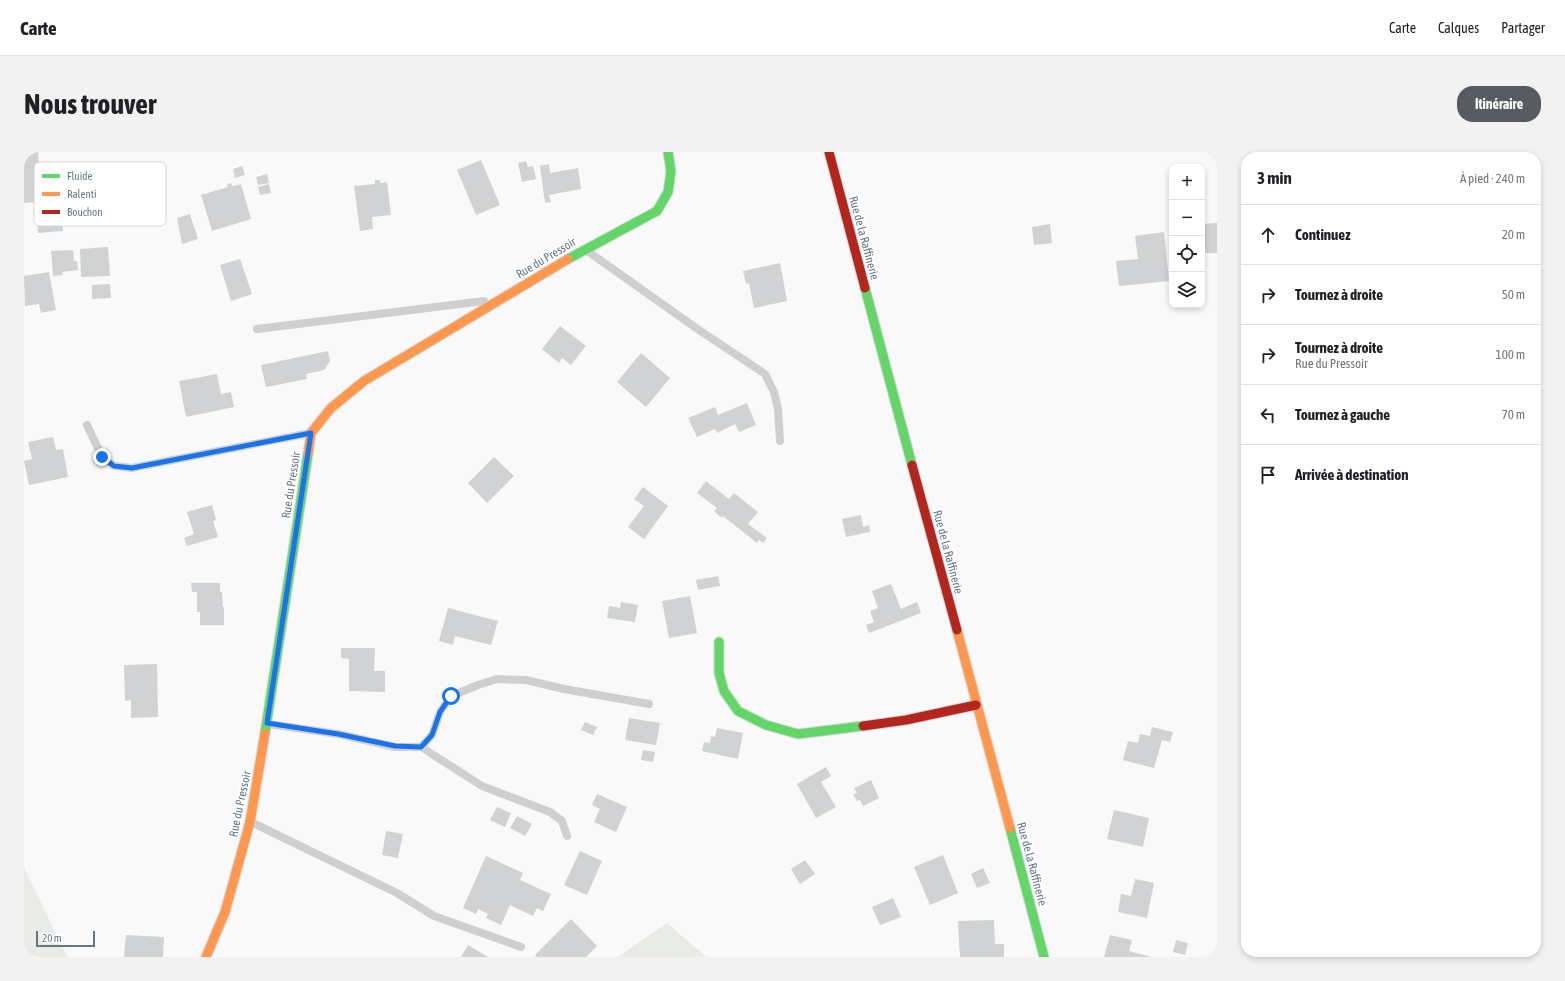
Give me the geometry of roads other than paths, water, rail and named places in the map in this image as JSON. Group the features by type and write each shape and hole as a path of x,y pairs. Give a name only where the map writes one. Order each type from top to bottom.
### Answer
{"street":[{"name":"Rue du Pressoir","path":"206,957 225,912 250,822 267,723 311,433 331,408 364,381 584,249 658,211 668,192 671,171 668,152"},
{"name":"Rue de la Raffinerie","path":"829,152 1044,957"},
{"path":"719,642 719,673 724,692 738,711 766,725 798,734 906,720 976,705"}],"lane":[{"path":"584,249 696,328 765,374 774,392 778,409 780,441"},
{"path":"257,329 501,298"},
{"path":"87,425 102,457 114,466 132,468 311,433"},
{"path":"421,747 432,735 440,712 451,696 496,679 526,680 564,689 649,704"},
{"path":"267,723 338,734 395,746 421,747 482,786 550,812 562,821 567,836"},
{"path":"250,822 397,893 434,916 521,947"}]}
